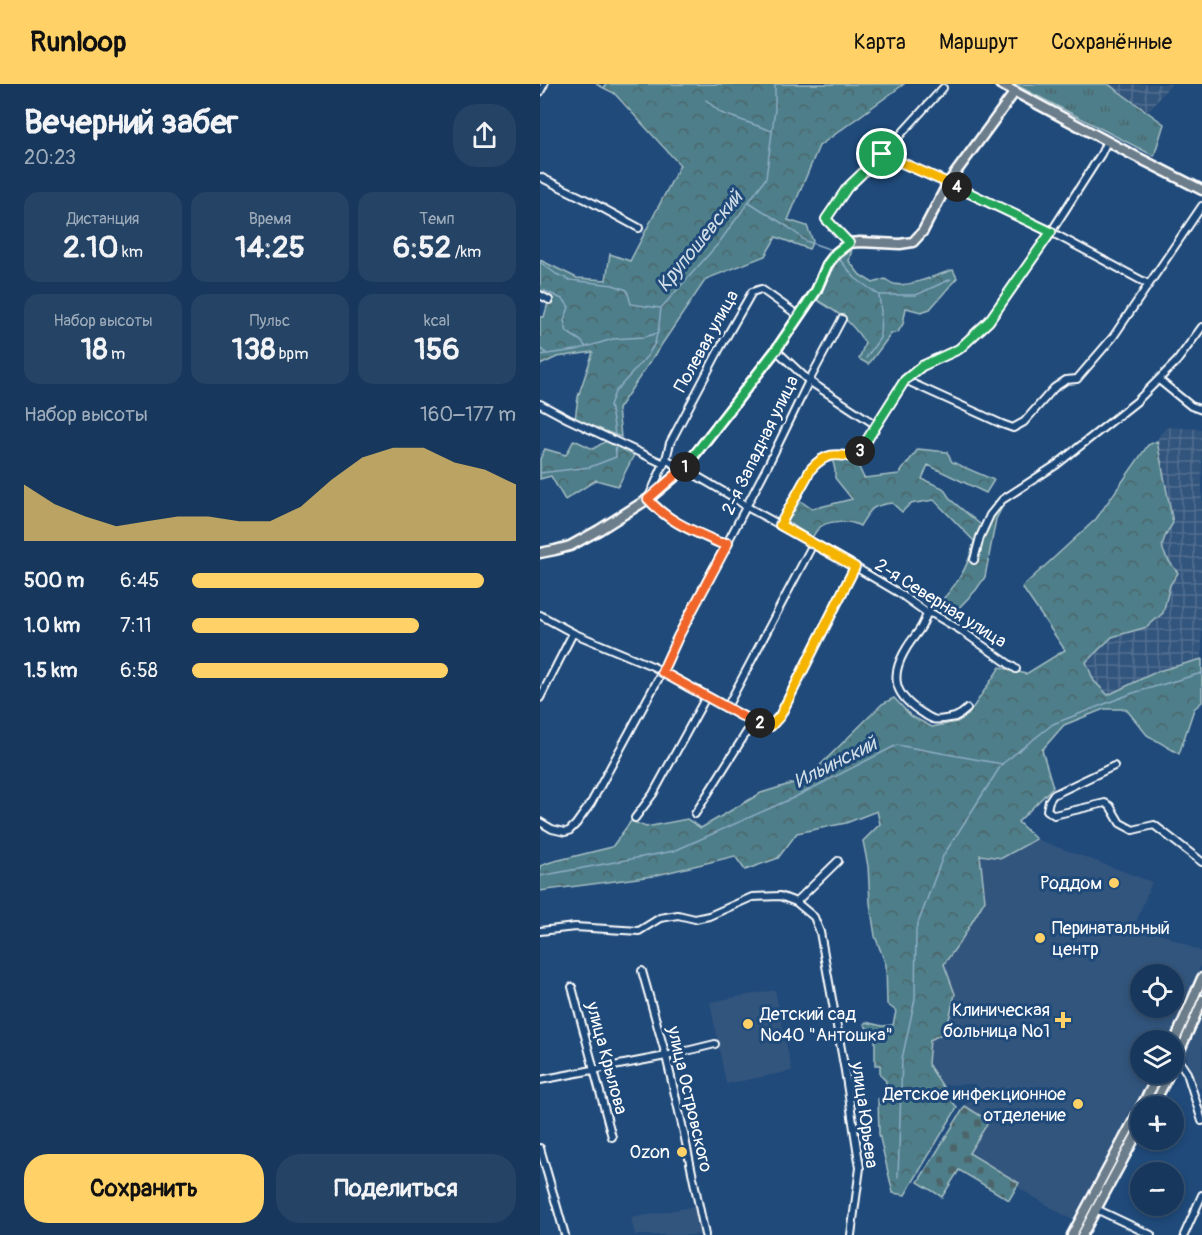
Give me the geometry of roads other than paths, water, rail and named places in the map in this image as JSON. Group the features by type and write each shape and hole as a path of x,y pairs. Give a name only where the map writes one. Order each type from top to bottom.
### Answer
{"main road":[{"path":"1000,84 1202,190"},
{"path":"540,553 570,546 599,530 648,499 683,470 776,350 816,291 827,265 836,253 849,243 913,242 922,231 948,183 1014,93"},
{"path":"1179,1030 1202,978"},
{"path":"1184,1041 1202,1000"},
{"path":"1082,1235 1092,1207 1130,1129"},
{"path":"1072,1235 1130,1144"}],"street":[{"path":"540,92 544,84"},
{"path":"849,243 826,219 847,188 943,88"},
{"path":"780,525 816,463 825,456 840,454 856,458 905,380 922,366 959,349 989,321 1051,232 1107,141"},
{"path":"882,154 1051,232 1148,284"},
{"path":"540,177 639,228"},
{"path":"905,380 1013,428 1024,422 1054,388 1066,380 1077,379 1113,337 1202,206"},
{"name":"Полевая улица","path":"665,461 670,443 752,292 761,289 799,316"},
{"path":"540,295 549,300"},
{"name":"2-я Западная улица","path":"540,822 552,829 569,831 591,803 662,672 842,319"},
{"path":"974,560 980,537 990,515 1002,500 1056,465 1136,402 1177,361 1202,327"},
{"path":"776,350 809,381 876,426"},
{"path":"1159,380 1191,406 1202,410"},
{"name":"2-я Северная улица","path":"540,404 568,419 700,477 747,507 899,593 927,613 933,614 962,631 1016,669"},
{"path":"665,461 648,499 677,524 720,543 728,543"},
{"path":"727,706 813,544"},
{"path":"540,615 573,633 652,666 753,722 771,726 780,716 855,567"},
{"path":"927,613 924,624 901,659 897,674 897,687 908,703 934,720 957,717 967,709"},
{"path":"540,698 573,633"},
{"path":"635,818 653,794 706,697"},
{"path":"695,814 753,722"},
{"path":"1114,766 1053,795 1048,801 1047,810 1054,815 1105,803 1110,806 1120,823 1133,830 1154,825 1202,862"},
{"path":"540,931 575,927 639,931 660,918 678,915 694,919 709,916 752,897 780,896 796,902 838,861"},
{"name":"улица Юрьева","path":"796,902 814,917 820,932 845,1071 860,1168 851,1235"},
{"name":"улица Островского","path":"642,970 666,1056 705,1235"},
{"name":"улица Крылова","path":"572,987 612,1137"},
{"path":"540,1080 666,1056 715,1044"},
{"path":"1184,1070 1187,1073 1202,1121"},
{"path":"540,1148 541,1158 565,1235"},
{"path":"1184,1235 1202,1196"},
{"path":"1092,1207 1151,1235"}],"waterway":[{"name":"Крупошевский","path":"540,355 576,350 613,339 644,337 658,333 661,308 718,244 766,178 775,109 775,84"},
{"path":"706,100 721,113 772,131"},
{"path":"749,202 806,241 832,250"},
{"path":"840,260 855,278 879,295 916,295 951,279"},
{"path":"540,262 556,274 570,280 613,285 627,290 631,304 660,308"},
{"path":"543,290 564,300 569,307 564,321 567,332 586,347"},
{"path":"866,358 880,338 879,295"},
{"path":"615,439 610,405 615,392 648,355 657,334"},
{"path":"540,348 546,353"},
{"path":"540,473 590,467 616,457 615,443"},
{"name":"Ильинский","path":"540,876 674,851 793,798 897,745 1002,764 1053,724 1133,693 1202,673"},
{"path":"898,1177 902,1059 915,999 916,929 943,856 1002,764"}],"tram line":[{"path":"1184,1032 1202,991"},
{"path":"1154,1096 1160,1084"},
{"path":"1077,1235 1130,1136"}],"place":[{"name":"Роддом","path":"1114,883"},
{"name":"Перинатальный центр","path":"1040,938"},
{"name":"Клиническая больница №1","path":"1063,1020"},
{"name":"Детский сад №40 \"Антошка\"","path":"748,1024"},
{"name":"Детское инфекционное отделение","path":"1078,1104"},
{"name":"Ozon","path":"682,1152"}]}
